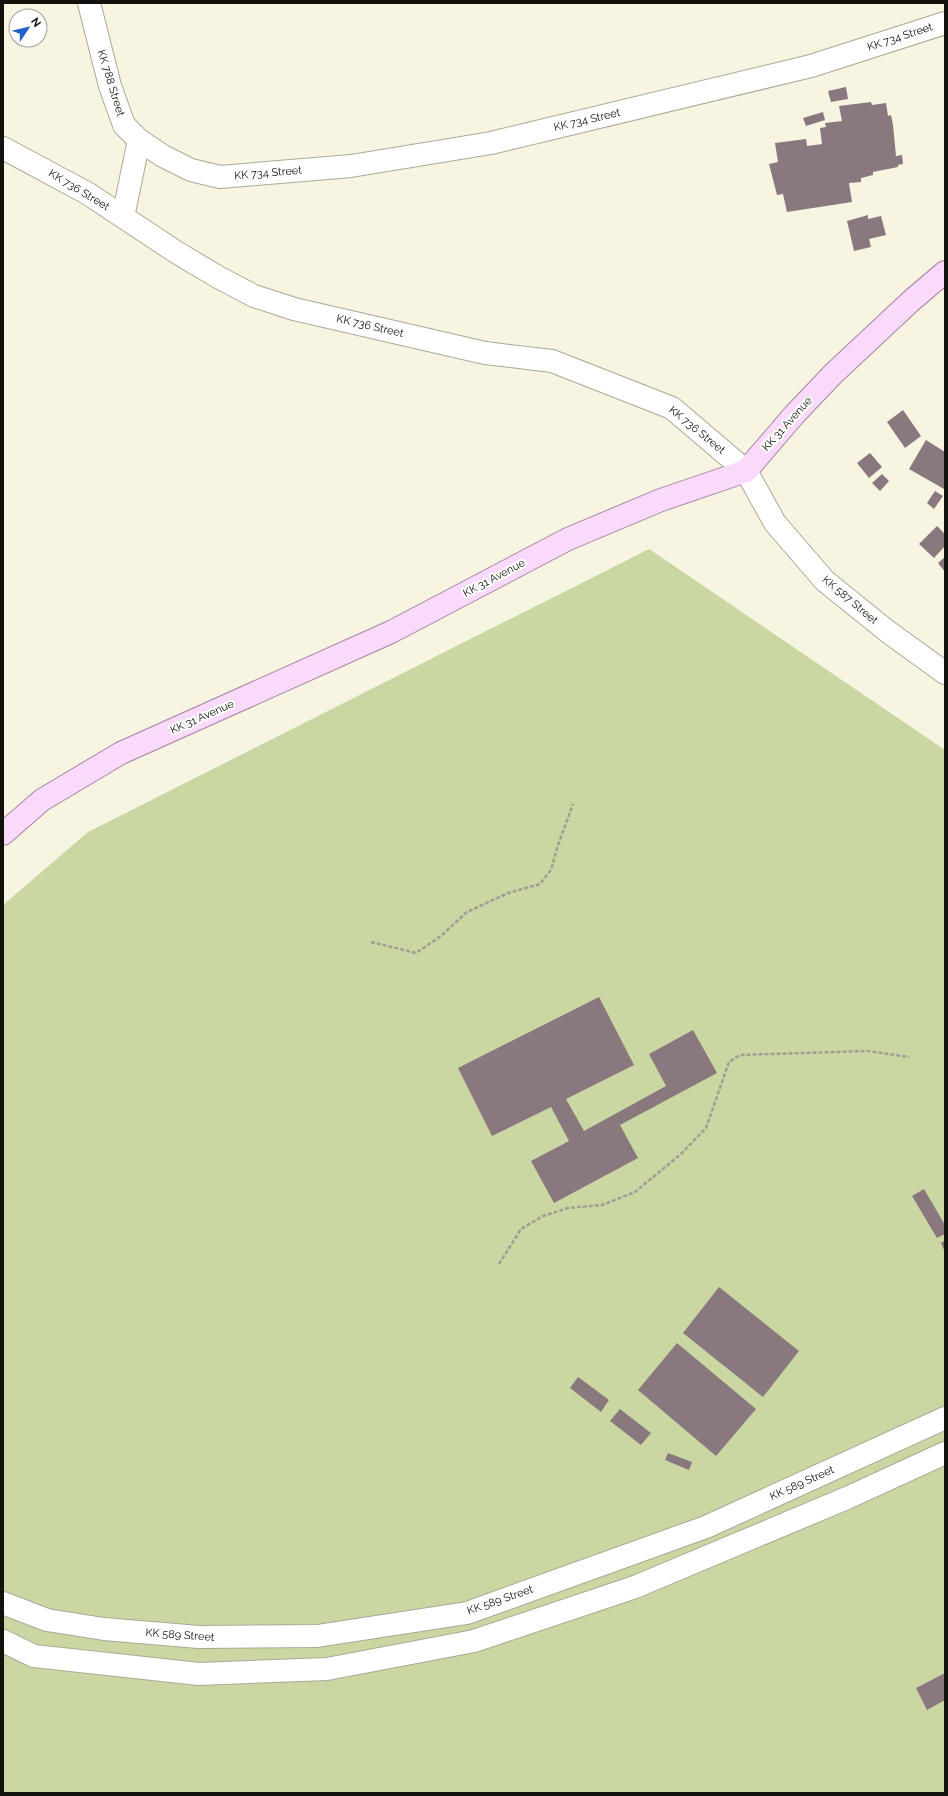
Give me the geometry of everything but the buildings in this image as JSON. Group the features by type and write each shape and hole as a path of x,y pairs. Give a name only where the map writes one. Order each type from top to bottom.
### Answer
{"main road":[{"name":"KK 31 Avenue","path":"3,834 42,800 122,753 391,632 568,539 661,500 746,471 794,415 833,374 911,301 945,272"}],"street":[{"name":"KK 788 Street","path":"89,3 110,86 124,125 139,140 163,156 191,170 220,177"},
{"name":"KK 734 Street","path":"220,177 351,166 491,143 811,66 945,23"},
{"path":"123,218 139,140"},
{"name":"KK 736 Street","path":"3,148 87,193 123,218 188,259 254,296 294,309 485,353 552,361 672,408 746,471"},
{"name":"KK 587 Street","path":"746,471 774,523 825,580 887,631 945,673"},
{"name":"KK 589 Street","path":"3,1603 47,1620 104,1629 199,1637 317,1636 467,1613 706,1527 945,1418"},
{"path":"3,1642 34,1656 199,1674 327,1669 474,1641 635,1587 847,1498 945,1453"}],"path":[{"path":"371,942 416,953 442,936 467,912 508,893 540,884 552,870 558,845 573,804"},
{"path":"499,1264 521,1229 543,1216 568,1208 602,1205 635,1192 681,1154 706,1128 729,1062 740,1055 868,1051 909,1057"}],"green space":[{"path":"649,549 945,750 945,1793 3,1793 3,905 88,832"}]}
